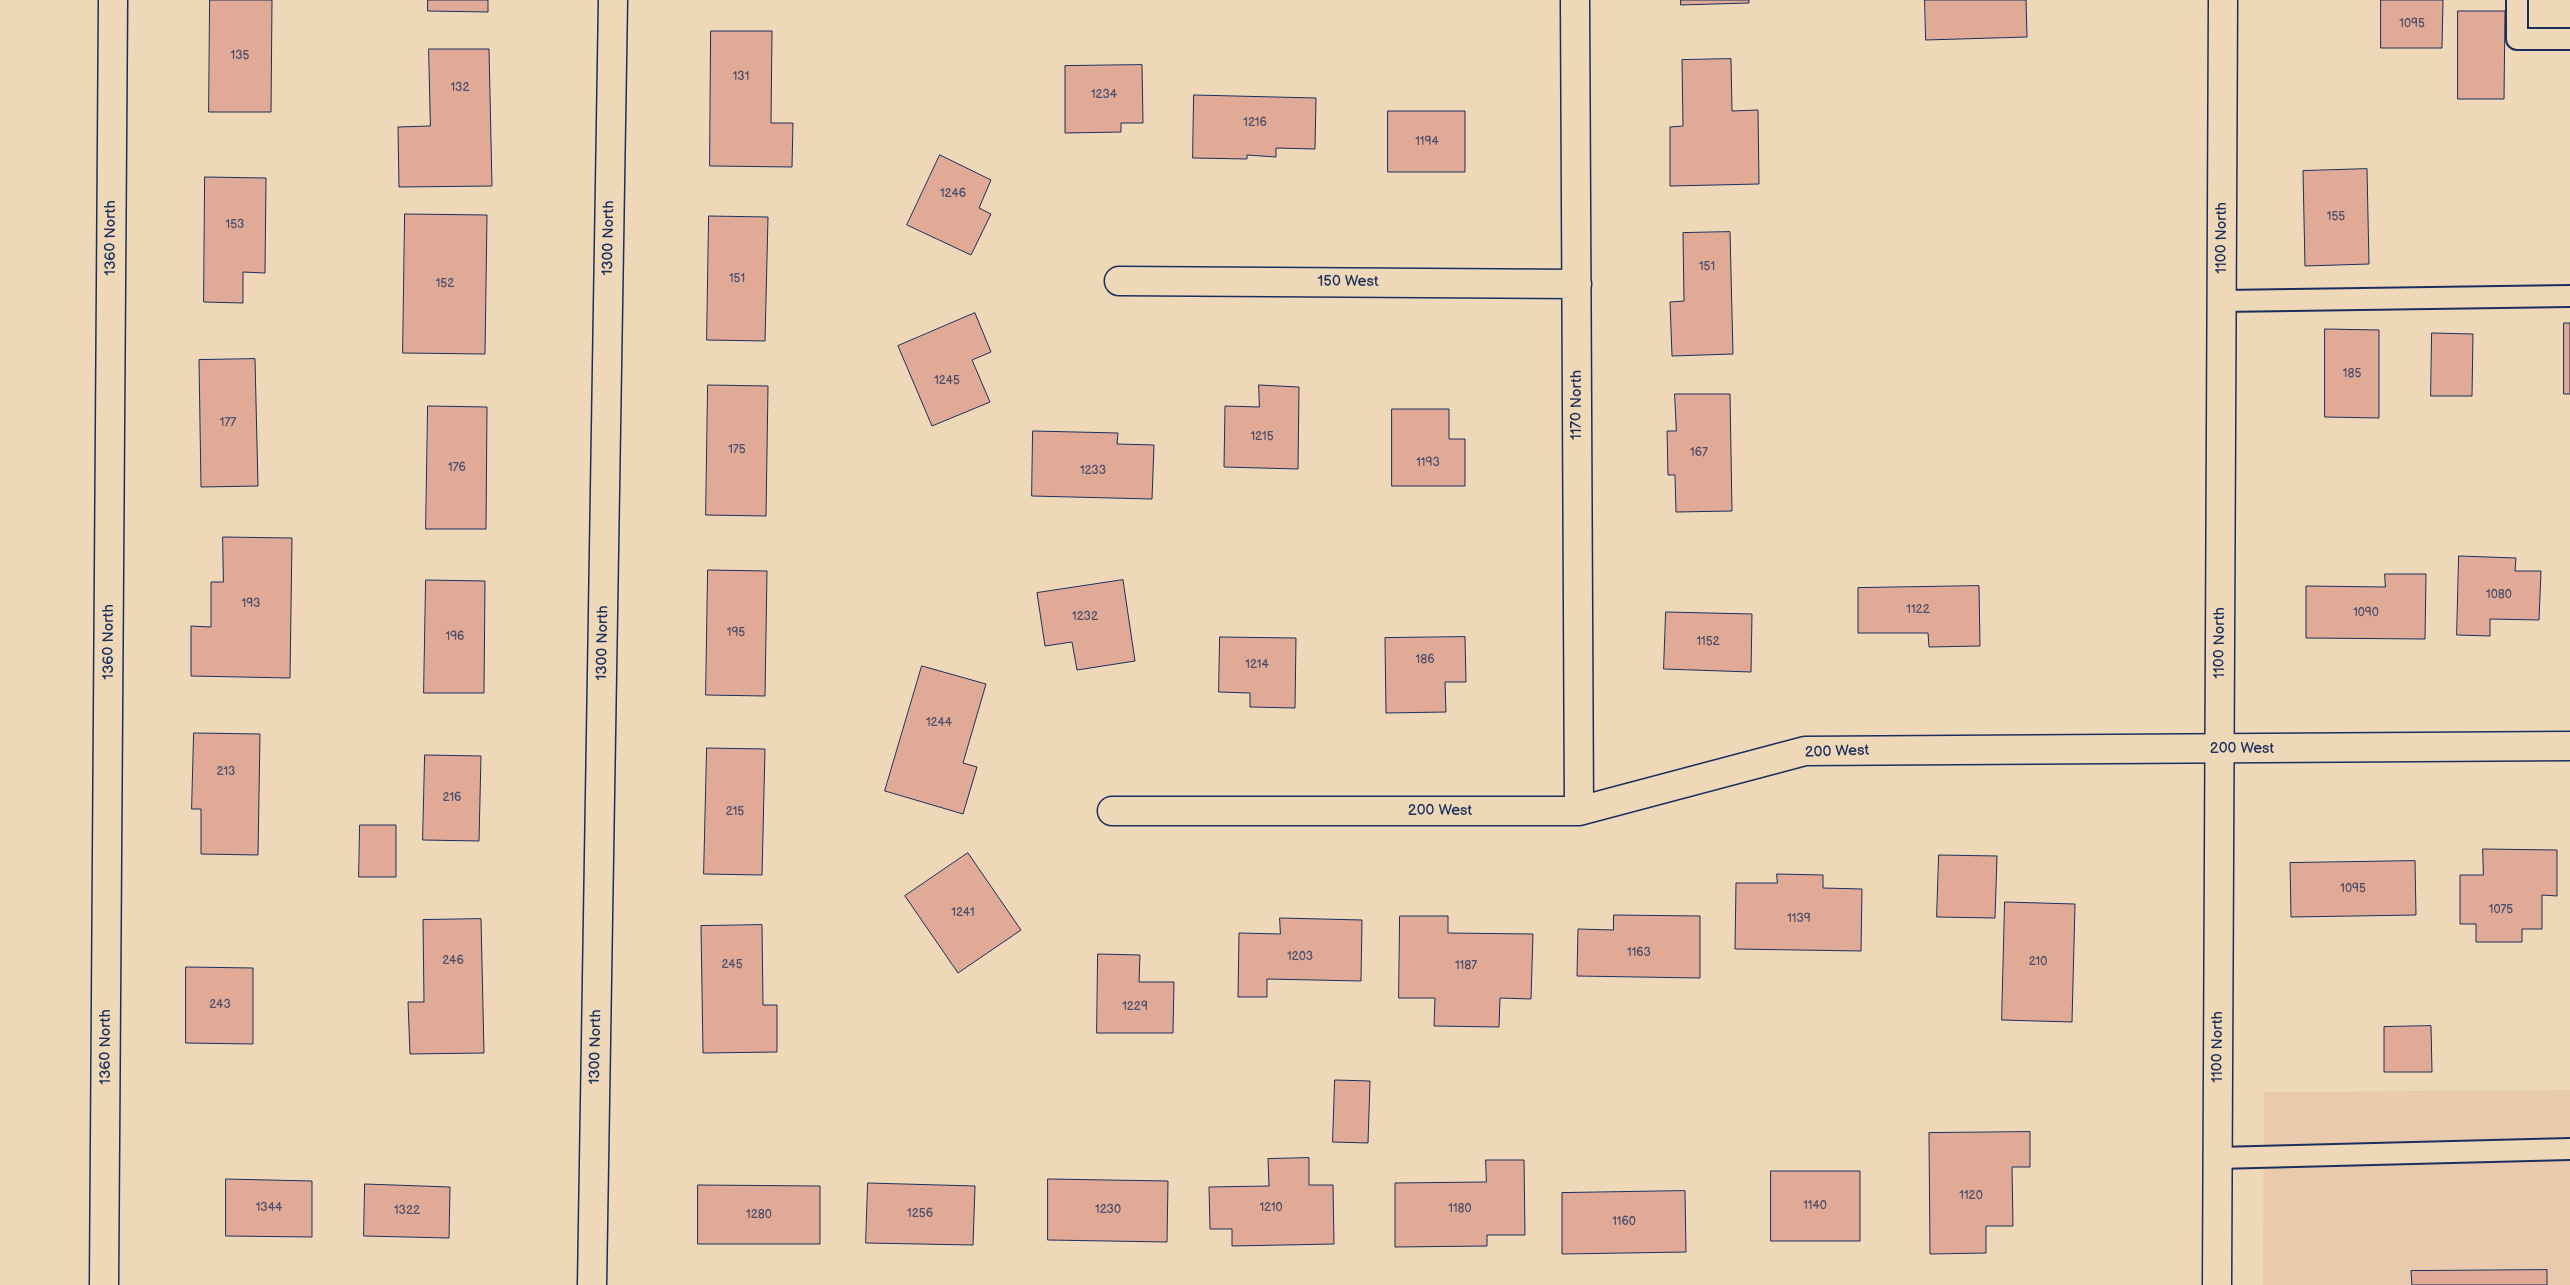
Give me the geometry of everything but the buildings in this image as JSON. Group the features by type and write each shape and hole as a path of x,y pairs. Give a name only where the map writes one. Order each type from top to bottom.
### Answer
{"street":[{"name":"1360 North","path":"104,1285 113,0"},
{"name":"1300 North","path":"592,1285 613,0"},
{"name":"1170 North","path":"1575,0 1580,811"},
{"name":"1100 North","path":"2217,1285 2222,0"},
{"name":"150 West","path":"1119,281 1577,284"},
{"name":"200 West","path":"1112,811 1580,811 1805,752 2570,746"}],"lane":[{"path":"2517,0 2517,38 2570,39"},
{"path":"2222,301 2570,296"},
{"path":"2217,1158 2570,1149"}],"shaded area":[{"path":"2570,1090 2570,1285 2263,1285 2264,1092"}]}
